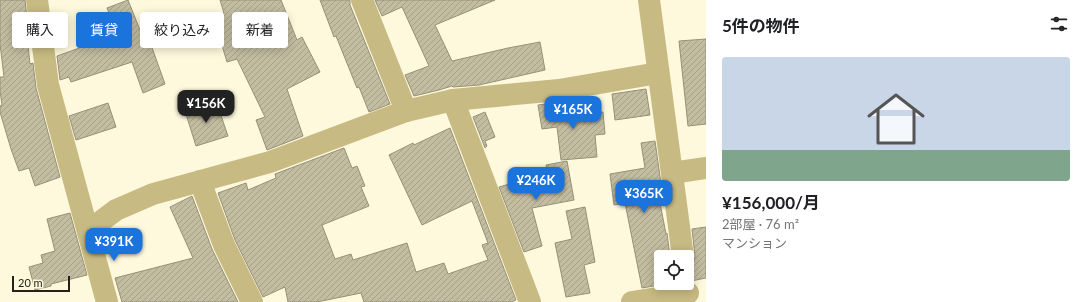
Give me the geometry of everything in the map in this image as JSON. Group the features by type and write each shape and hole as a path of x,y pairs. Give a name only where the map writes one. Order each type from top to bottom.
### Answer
{"street":[{"path":"37,0 48,84 107,302"},
{"path":"362,0 406,111"},
{"path":"649,0 682,250"},
{"path":"88,231 116,210 153,194 270,162 406,111 452,100 559,90 658,73"},
{"path":"452,100 530,302"},
{"path":"672,173 706,168"},
{"path":"200,181 224,245 252,302"},
{"path":"632,302 688,293"}],"building":[{"path":"0,0 25,0 26,12 12,12 12,48 28,48 30,64 33,63 36,88 60,177 35,186 29,168 19,171 0,112 0,106 2,105 0,77 4,77 0,44"},
{"path":"128,0 140,30 140,48 152,48 165,84 143,93 132,62 71,82 69,77 60,80 57,56 79,48 132,48 132,12 109,12 107,8"},
{"path":"220,0 281,0 286,12 232,12 232,48 288,48 288,18 297,40 302,37 320,72 287,89 303,136 267,150 256,120 265,117 237,59 227,62 223,48 224,48 224,12"},
{"path":"320,0 350,0 350,5 390,104 369,112 359,87 357,88 336,36 334,37"},
{"path":"375,0 495,0 435,25 452,61 540,42 545,70 479,85 452,86 414,96 405,75 429,66 402,7 382,16"},
{"path":"706,39 706,124 688,126 679,41"},
{"path":"646,89 650,115 615,120 612,94"},
{"path":"216,101 228,136 196,146 185,111"},
{"path":"569,101 571,115 603,112 605,134 595,135 597,157 561,160 557,127 542,129 538,105"},
{"path":"108,103 116,127 76,140 69,116"},
{"path":"485,112 495,137 485,141 487,146 485,148 473,117"},
{"path":"450,128 516,300 511,302 364,302 361,293 317,302 288,302 285,287 263,297 235,240 218,193 246,183 248,190 276,178 275,174 344,148 352,168 357,166 365,186 361,187 369,206 322,225 335,259 351,254 353,260 407,243 416,272 444,263 448,274 488,260 482,245 488,243 472,201 422,225 389,155 413,143 414,145"},
{"path":"655,141 663,198 659,198 669,250 654,250 654,286 642,288 625,203 614,205 610,174 645,168 641,143"},
{"path":"567,161 574,200 532,208 542,246 524,252 499,187 548,173 546,165"},
{"path":"192,196 212,249 238,302 122,302 115,278 193,258 170,207"},
{"path":"585,207 595,262 584,265 590,293 566,297 555,243 572,239 566,211"},
{"path":"70,213 87,275 51,284 51,286 35,290 29,267 43,263 41,255 55,251 47,219"},
{"path":"706,227 706,278 694,280 695,256 692,229"}]}
